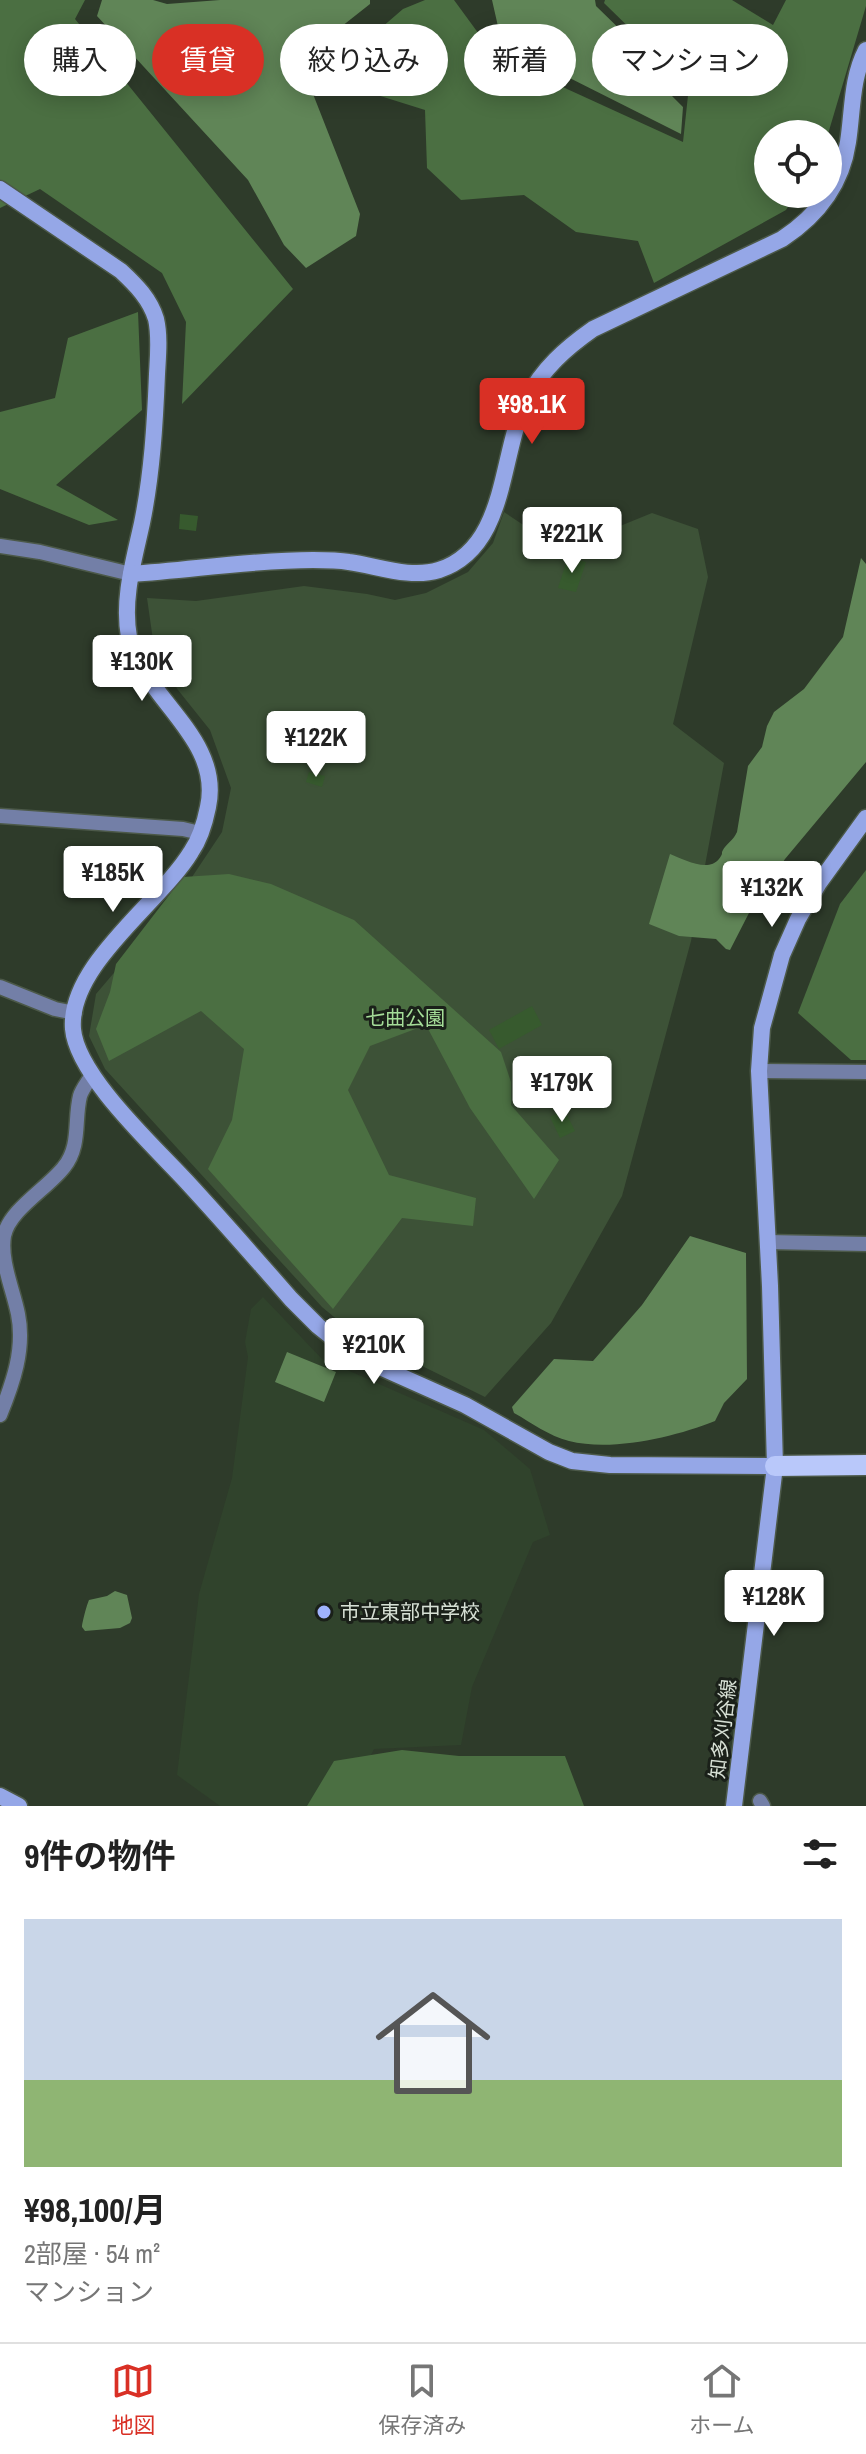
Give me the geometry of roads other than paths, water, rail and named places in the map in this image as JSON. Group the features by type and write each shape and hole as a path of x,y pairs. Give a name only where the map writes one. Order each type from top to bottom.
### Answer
{"main road":[{"path":"775,1466 866,1465"}],"street":[{"path":"0,546 40,552 131,574 314,560 347,561 419,573 438,570 456,562 472,548 486,529 496,506 527,399 554,360 571,344 604,323 782,239 822,205 841,170 848,146 856,76 866,50"},
{"path":"0,189 121,271 138,287 156,320 157,375 149,483 131,574 127,620 135,654 201,754 210,795 200,833 190,855 99,960 79,996 73,1028 77,1047 92,1075 291,1299 318,1326 371,1363 465,1405 549,1452 572,1461 610,1465 775,1466"},
{"path":"0,816 183,829 200,833"},
{"name":"知多刈谷線","path":"734,1806 775,1466 759,1071 762,1028 782,955 798,919 819,883 866,818"},
{"path":"0,987 55,1009 75,1013"},
{"path":"759,1071 866,1072"},
{"path":"0,1415 13,1379 20,1333 3,1237 10,1220 65,1166 77,1135 80,1093 92,1075"},
{"path":"768,1242 866,1244"},
{"path":"0,1796 19,1806"}],"place":[{"name":"市立東部中学校","path":"324,1612"}],"park label":[{"name":"七曲公園","path":"405,1018"}]}
